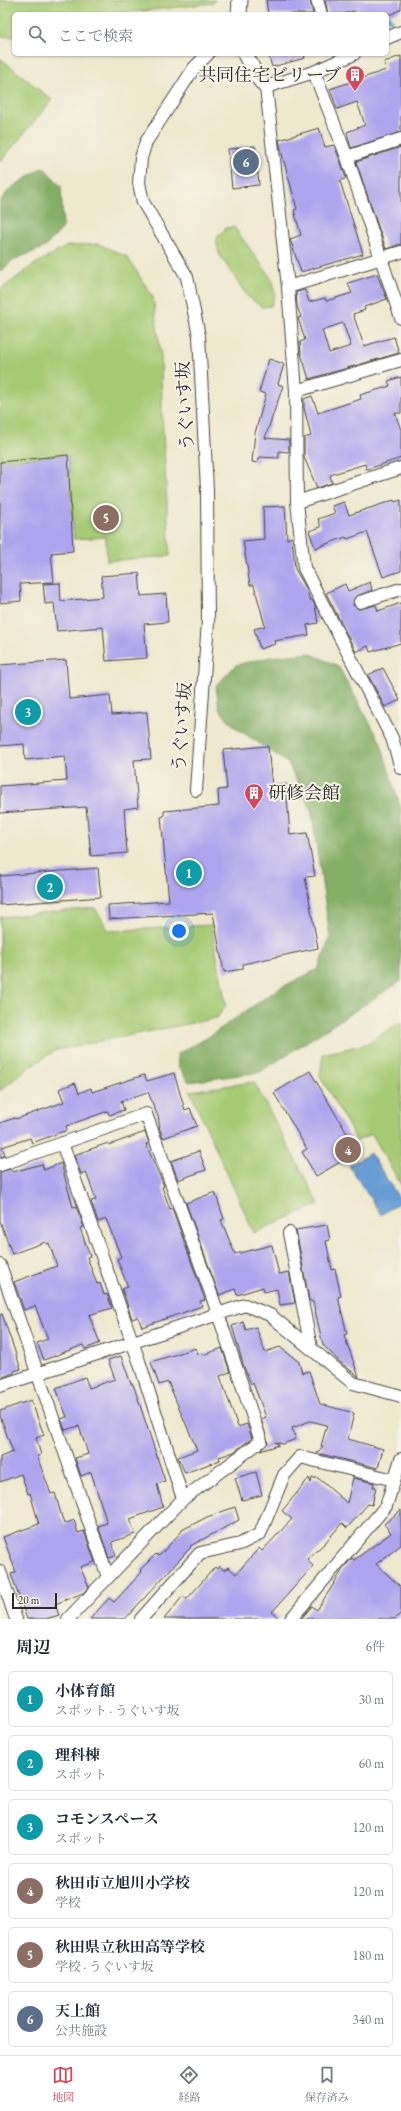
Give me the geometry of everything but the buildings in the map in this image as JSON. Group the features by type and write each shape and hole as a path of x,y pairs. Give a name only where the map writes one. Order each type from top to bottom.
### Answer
{"street":[{"path":"239,12 240,0"},
{"path":"317,0 320,12"},
{"path":"389,37 401,32"},
{"name":"うぐいす坂","path":"196,790 208,621 207,490 199,336 187,277 143,202 139,183 142,158 146,142 194,68 206,56"},
{"path":"246,56 256,76 266,86 288,287 296,391 297,502 304,568 392,738 401,768"},
{"path":"266,86 284,83 314,72 336,58"},
{"path":"314,72 347,157 401,318"},
{"path":"347,157 401,139"},
{"path":"288,287 401,252"},
{"path":"296,391 401,360"},
{"path":"297,502 401,468"},
{"path":"360,602 401,589"},
{"path":"0,1165 146,1114 261,1441 183,1499 68,1619"},
{"path":"62,1143 131,1342 183,1499"},
{"path":"289,1234 311,1348"},
{"path":"0,1265 108,1577"},
{"path":"0,1386 245,1305 270,1315 354,1383 401,1396"},
{"path":"141,1619 200,1553 240,1544 260,1534 284,1475 300,1457 394,1480"},
{"path":"291,1619 386,1506 401,1460"},
{"path":"0,1572 16,1619"}],"green space":[{"path":"0,0 216,0 213,3 129,12 12,12 12,37 0,36"},
{"path":"0,58 52,100 0,162"},
{"path":"43,167 61,186 63,228 45,247 13,260 0,272 0,201 10,189"},
{"path":"234,227 273,281 275,294 271,306 262,307 247,296 219,254 216,239 226,228"},
{"path":"99,244 127,257 153,297 161,357 162,414 170,556 107,561 106,537 74,539 68,455 0,461 0,290 32,266 67,246"},
{"path":"309,653 338,666 380,741 401,809 401,981 260,1072 189,1082 178,1067 177,1054 207,1038 278,989 318,969 330,937 311,809 288,763 235,727 219,709 216,686 236,665 270,657"},
{"path":"95,908 109,931 211,925 226,1005 217,1018 56,1050 25,1070 0,1091 0,917"},
{"path":"401,1022 401,1185 372,1134 357,1141 320,1076 323,1054 366,1044"},
{"path":"254,1082 319,1204 254,1233 190,1091"}],"water":[{"path":"370,1153 401,1201 381,1215 349,1166"}],"place":[{"name":"共同住宅ビリーブ","path":"355,92"},
{"name":"天上館","path":"246,162"},
{"name":"秋田県立秋田高等学校","path":"106,518"},
{"name":"コモンスペース","path":"28,712"},
{"name":"研修会館","path":"254,810"},
{"name":"小体育館","path":"189,873"},
{"name":"理科棟","path":"50,887"},
{"name":"秋田市立旭川小学校","path":"348,1150"}]}
